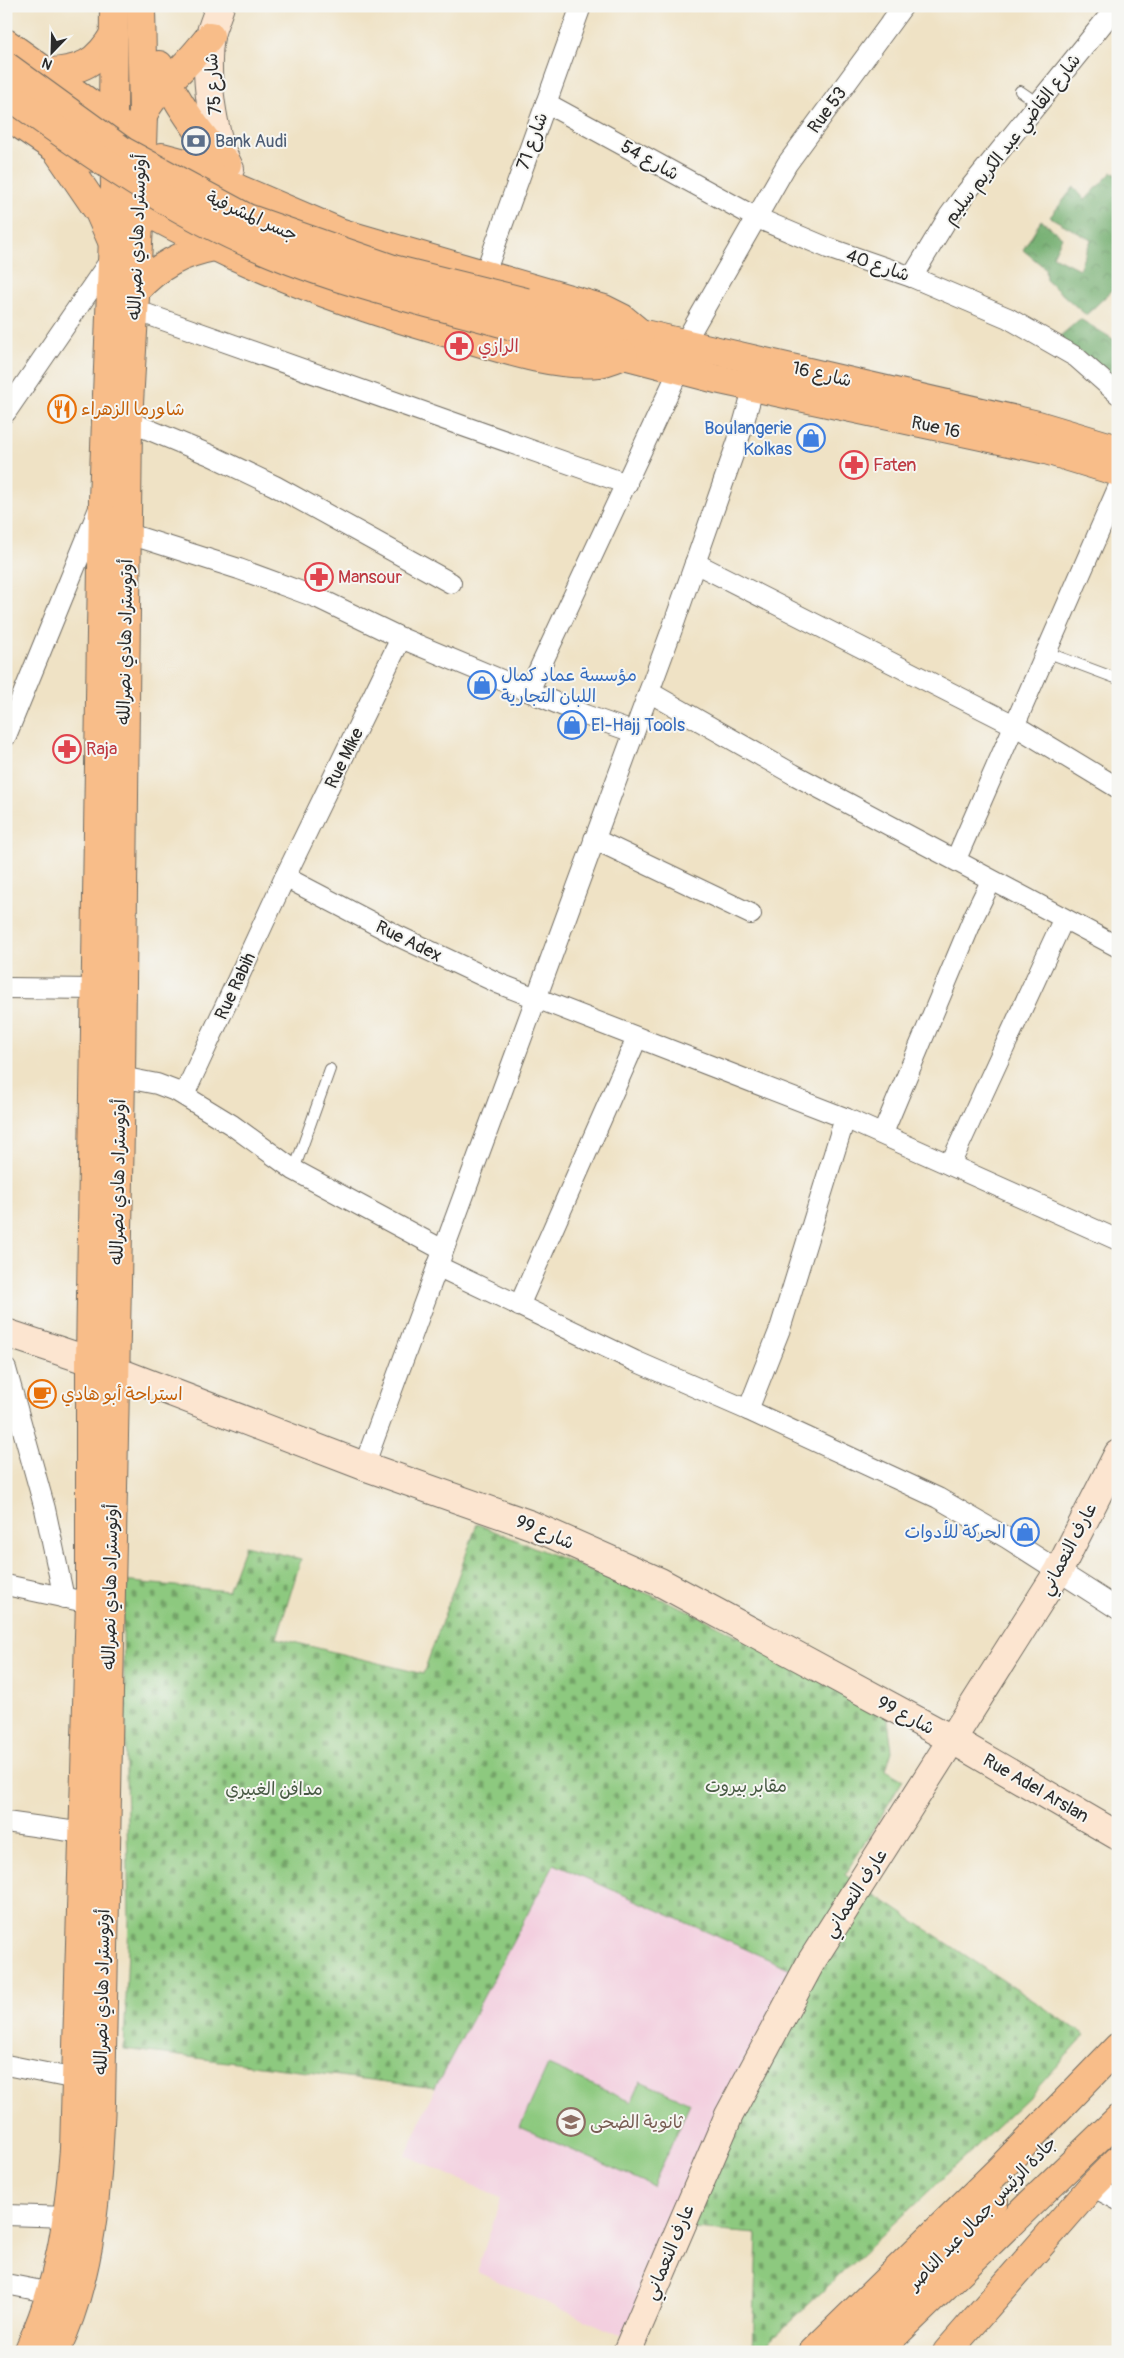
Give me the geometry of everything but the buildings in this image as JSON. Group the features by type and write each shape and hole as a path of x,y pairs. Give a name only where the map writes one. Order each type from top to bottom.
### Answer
{"main road":[{"name":"أوتوستراد هادي نصرالله","path":"28,2352 52,2293 68,2217 76,2079 90,1602 102,1367 121,1077 128,421 140,208 114,34 114,6"},
{"name":"أوتوستراد هادي نصرالله","path":"130,139 141,16"},
{"path":"141,16 167,81 181,108 195,128 227,164"},
{"path":"48,72 68,72 87,65 104,52 114,34"},
{"path":"6,43 48,72 130,139 162,157 181,162 238,189 342,233 484,276 604,309 622,318 632,344 601,363 578,363 511,352 374,312 269,273 214,247 140,208 115,189 130,167 130,139 148,103 167,81 183,68 210,36"},
{"name":"جسر المشرفية","path":"6,66 124,151 247,218 393,269 526,302"},
{"name":"جسر المشرفية","path":"6,93 123,176 221,230 272,253 341,279 516,327 632,344"},
{"path":"6,115 56,149 74,157 95,158 130,139"},
{"path":"56,149 99,212 111,250"},
{"name":"أوتوستراد هادي نصرالله","path":"55,2352 73,2308 91,2236 98,2159 102,1367 96,989 103,500 111,250 115,189"},
{"path":"135,300 163,266 196,250 214,247"},
{"name":"شارع 16","path":"526,302 632,344 686,342 1038,424 1115,445"},
{"name":"Rue 16","path":"632,344 679,370 1046,450 1118,472"},
{"path":"813,2352 1000,2170 1118,2047"},
{"name":"جادة الرئيس جمال عبد الناصر","path":"847,2352 1118,2075"},
{"name":"جادة الرئيس جمال عبد الناصر","path":"877,2352 1118,2119"},
{"path":"947,2352 1092,2186 1118,2160"},
{"name":"جادة الرئيس جمال عبد الناصر","path":"896,2352 944,2289"}],"street":[{"name":"شارع 75","path":"220,6 210,36 209,68 212,101 218,133 227,164 238,189"},
{"name":"شارع 71","path":"484,276 581,6"},
{"name":"Rue 53","path":"755,218 787,164 903,6"},
{"name":"شارع القاضي عبد الكريم سليم","path":"912,277 948,216 1117,6"},
{"name":"شارع 54","path":"546,103 755,218"},
{"name":"شارع 40","path":"755,218 828,248 912,277 1008,318 1076,357 1118,394"},
{"path":"686,342 755,218"},
{"path":"6,412 111,250"},
{"path":"135,300 627,484"},
{"path":"529,691 679,370"},
{"path":"364,1466 696,563 741,432 754,386"},
{"path":"128,421 210,455 275,486 451,583"},
{"path":"956,859 1118,488"},
{"path":"6,736 103,500"},
{"path":"126,534 230,566 318,598 401,638 633,732"},
{"path":"696,563 1014,725 1118,788"},
{"name":"Rue Mike","path":"285,877 401,638"},
{"path":"649,692 794,774 956,859 1063,920 1118,947"},
{"path":"594,839 751,914"},
{"name":"Rue Adex","path":"285,877 398,936 536,999 883,1133 1118,1240"},
{"name":"Rue Rabih","path":"184,1095 285,877"},
{"path":"883,1133 970,925 992,881"},
{"path":"950,1164 1063,920"},
{"path":"6,988 96,989"},
{"path":"519,1306 637,1038"},
{"path":"121,1077 157,1084 184,1095 232,1125 266,1152 294,1170 519,1306 635,1361 748,1410 938,1498 1007,1538 1118,1609"},
{"path":"748,1410 780,1329 845,1118"},
{"name":"شارع 99","path":"6,1333 102,1367 364,1466 531,1525 660,1582 953,1740"},
{"path":"6,1369 45,1509 64,1598"},
{"name":"عارف النعماني","path":"627,2352 728,2115 811,1962 1058,1572 1118,1454"},
{"path":"6,1585 90,1602"},
{"name":"Rue Adel Arslan","path":"953,1740 1118,1836"},
{"path":"6,1822 84,1833"},
{"path":"6,2066 76,2079"},
{"path":"1092,2186 1118,2200"},
{"path":"6,2216 68,2217"},
{"path":"6,2284 52,2293"}],"lane":[{"path":"1020,91 1039,104"},
{"path":"1046,652 1118,679"},
{"path":"294,1170 330,1069"}],"shaded area":[{"name":"ثانوية الضحى","path":"554,1864 793,1970 622,2336 477,2272 501,2198 406,2155 435,2088"}],"green space":[{"path":"1112,172 1118,175 1118,285 1086,315 1046,280 1045,268 1023,250 1041,220 1062,237 1053,256 1079,269 1091,240 1050,217 1074,187 1085,200"},
{"path":"1080,319 1118,342 1118,380 1059,337"},
{"path":"477,1524 683,1608 887,1712 892,1751 886,1770 903,1780 845,1875 1085,2035 1031,2095 758,2352 753,2352 757,2234 669,2227 793,1970 554,1864 435,2088 124,2049 129,1920 122,1581 228,1591 245,1545 301,1559 277,1638 423,1674"},
{"path":"548,2065 631,2102 640,2081 690,2103 653,2186 520,2127"}],"place":[{"name":"Bank Audi","path":"196,141"},
{"name":"الرازي","path":"459,346"},
{"name":"شاورما الزهراء","path":"62,409"},
{"name":"Boulangerie Kolkas","path":"811,438"},
{"name":"Faten","path":"854,465"},
{"name":"Mansour","path":"319,577"},
{"name":"مؤسسة عماد كمال اللبان التجارية","path":"482,685"},
{"name":"El-Hajj Tools","path":"572,725"},
{"name":"Raja","path":"67,749"},
{"name":"استراحة أبو هادي","path":"42,1394"},
{"name":"الحركة للأدوات","path":"1025,1532"},
{"name":"ثانوية الضحى","path":"571,2122"}],"park label":[{"name":"مقابر بيروت","path":"746,1786"},
{"name":"مدافن الغبيري","path":"274,1789"}]}
